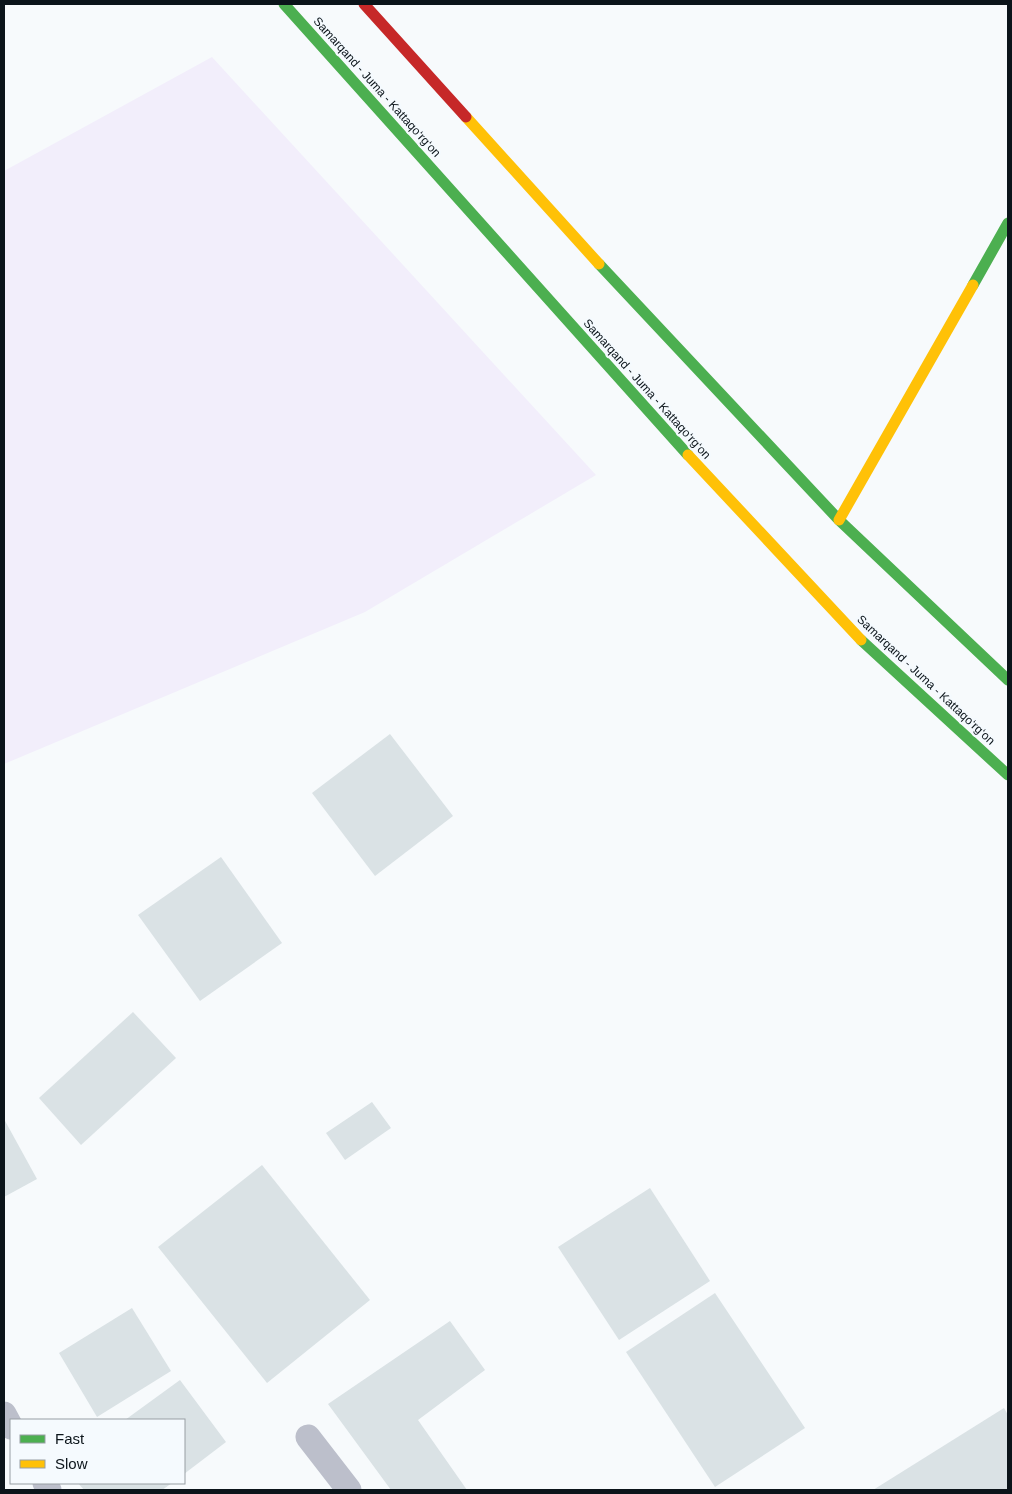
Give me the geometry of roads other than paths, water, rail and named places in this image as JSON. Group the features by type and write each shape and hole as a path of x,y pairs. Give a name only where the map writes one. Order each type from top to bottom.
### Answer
{"main road":[{"name":"Samarqand - Juma - Kattaqo‘rg‘on","path":"284,4 724,496 869,648 1008,775"},
{"path":"364,4 631,300 839,520 1008,680"},
{"path":"839,520 1008,223"}],"lane":[{"path":"4,1414 10,1425"},
{"path":"308,1437 349,1490"}]}
